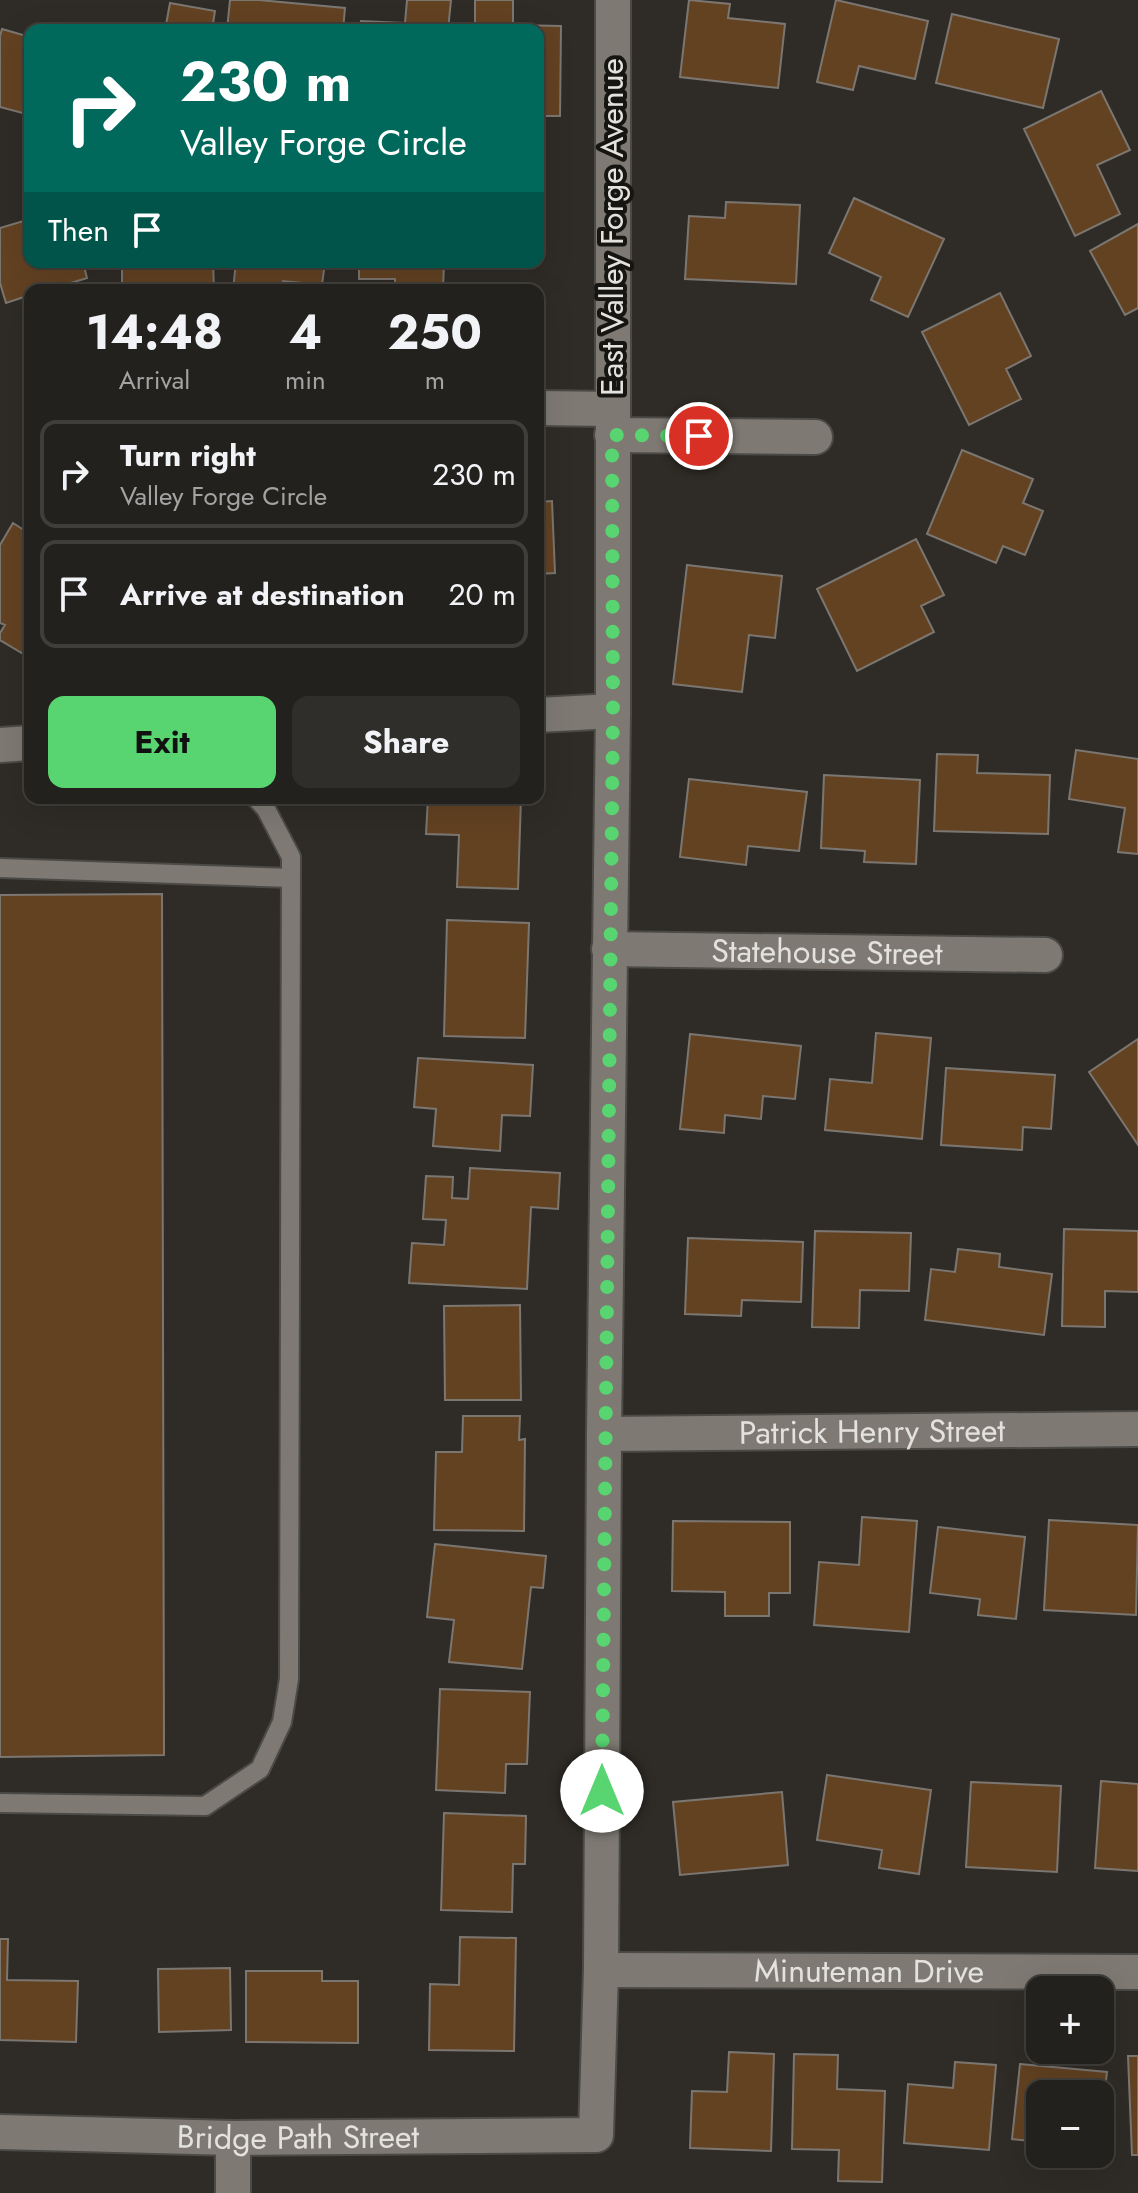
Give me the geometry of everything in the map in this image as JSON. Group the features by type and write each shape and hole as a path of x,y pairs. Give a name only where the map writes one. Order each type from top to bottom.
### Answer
{"street":[{"name":"East Valley Forge Avenue","path":"596,2135 601,1970 613,711 613,0"},
{"path":"544,409 612,422 815,437"},
{"path":"544,715 613,711"},
{"path":"0,745 24,743"},
{"name":"Statehouse Street","path":"609,949 1045,955"},
{"name":"Patrick Henry Street","path":"604,1434 1138,1429"},
{"name":"Minuteman Drive","path":"601,1970 1138,1972"},
{"name":"Bridge Path Street","path":"0,2132 233,2138 596,2135"},
{"path":"233,2138 233,2193"}],"lane":[{"path":"0,1803 205,1806 260,1769 282,1722 289,1679 291,857 261,804"},
{"path":"0,868 291,878"}],"building":[{"path":"230,0 345,8 344,24 228,24"},
{"path":"407,0 451,0 449,24 361,24 361,21 405,23"},
{"path":"475,0 513,0 513,24 475,24"},
{"path":"689,0 730,4 728,18 785,24 778,88 680,77"},
{"path":"836,0 928,21 915,79 859,66 853,90 817,82"},
{"path":"170,3 215,11 213,24 166,24"},
{"path":"952,14 1059,39 1043,108 936,83"},
{"path":"544,26 561,26 560,116 544,116"},
{"path":"2,29 24,35 24,113 0,107"},
{"path":"1101,91 1130,150 1097,165 1120,214 1075,236 1024,129"},
{"path":"854,198 944,239 908,317 871,300 881,277 829,253"},
{"path":"726,202 800,205 796,284 685,279 689,216 725,218"},
{"path":"24,221 24,268 84,268 87,278 68,284 24,284 24,297 6,303 0,283 0,228"},
{"path":"1138,224 1138,308 1125,315 1090,251"},
{"path":"122,268 213,268 214,284 122,284"},
{"path":"235,268 324,268 322,284 283,281 283,284 234,284"},
{"path":"359,268 444,268 443,284 395,284 395,279 359,279"},
{"path":"1000,293 1031,356 1006,369 1021,399 969,425 922,332"},
{"path":"962,450 1033,479 1023,503 1043,511 1025,555 1003,546 996,563 927,534"},
{"path":"552,501 555,573 544,574 544,502"},
{"path":"13,523 24,530 24,654 0,640 5,625 0,623 0,545"},
{"path":"916,539 944,595 921,606 934,632 857,671 817,589"},
{"path":"687,565 782,576 775,638 749,635 742,692 673,684"},
{"path":"1076,750 1138,759 1138,854 1118,852 1125,808 1069,799"},
{"path":"937,754 978,755 977,773 1050,775 1048,834 934,831"},
{"path":"824,775 920,780 916,864 864,862 865,851 821,848"},
{"path":"689,779 807,792 799,851 748,846 746,865 680,857"},
{"path":"428,804 521,804 518,889 457,887 459,835 426,834"},
{"path":"162,894 164,1755 0,1757 0,895"},
{"path":"447,920 529,923 525,1038 444,1036"},
{"path":"876,1033 931,1038 922,1139 825,1130 830,1079 872,1083"},
{"path":"690,1034 801,1046 795,1099 763,1096 761,1119 725,1115 724,1133 680,1129"},
{"path":"1138,1039 1138,1145 1089,1072"},
{"path":"418,1058 533,1065 530,1116 502,1115 500,1151 433,1146 436,1109 414,1107"},
{"path":"946,1068 1055,1075 1051,1129 1023,1127 1022,1150 941,1145"},
{"path":"470,1168 560,1173 558,1209 531,1207 527,1289 409,1283 412,1243 444,1245 446,1220 423,1219 426,1176 453,1177 452,1198 468,1199"},
{"path":"1064,1229 1138,1231 1138,1292 1105,1291 1105,1327 1062,1326"},
{"path":"815,1231 911,1233 909,1291 860,1290 859,1328 812,1327"},
{"path":"688,1238 803,1242 801,1302 742,1300 741,1316 685,1314"},
{"path":"958,1249 1000,1254 999,1267 1052,1274 1044,1335 925,1320 931,1269 955,1272"},
{"path":"520,1305 521,1400 445,1400 444,1306"},
{"path":"463,1416 520,1416 519,1440 525,1439 524,1531 434,1530 436,1452 462,1452"},
{"path":"862,1517 917,1521 909,1632 814,1625 819,1562 859,1565"},
{"path":"1049,1520 1138,1525 1136,1615 1044,1610"},
{"path":"673,1521 790,1522 790,1593 769,1593 769,1616 725,1616 725,1592 672,1591"},
{"path":"938,1527 1025,1537 1016,1619 978,1615 980,1599 930,1593"},
{"path":"435,1544 546,1556 543,1588 531,1587 522,1669 449,1662 454,1620 427,1617"},
{"path":"440,1689 530,1692 527,1764 506,1764 505,1793 436,1790"},
{"path":"827,1775 931,1790 919,1874 879,1868 882,1850 817,1840"},
{"path":"1101,1781 1138,1784 1138,1871 1095,1868"},
{"path":"971,1782 1061,1786 1057,1872 966,1867"},
{"path":"782,1792 788,1865 680,1875 673,1802"},
{"path":"444,1813 526,1816 525,1864 513,1864 512,1912 441,1910"},
{"path":"460,1937 516,1938 514,2051 429,2050 430,1984 459,1985"},
{"path":"0,1939 8,1939 7,1980 78,1981 76,2042 0,2040"},
{"path":"230,1968 231,2030 159,2032 158,1969"},
{"path":"246,1971 322,1971 322,1981 358,1981 358,2043 246,2042"},
{"path":"729,2052 774,2054 771,2151 690,2148 692,2091 727,2092"},
{"path":"794,2054 838,2055 837,2089 885,2091 882,2182 838,2181 839,2150 792,2149"},
{"path":"1128,2056 1138,2056 1138,2155 1132,2155"},
{"path":"955,2062 996,2065 989,2150 904,2143 908,2084 953,2088"},
{"path":"1020,2064 1107,2072 1106,2080 1026,2080 1026,2140 1012,2139"}],"route":[{"path":"602,1791 613,711 612,435 699,436"}]}
